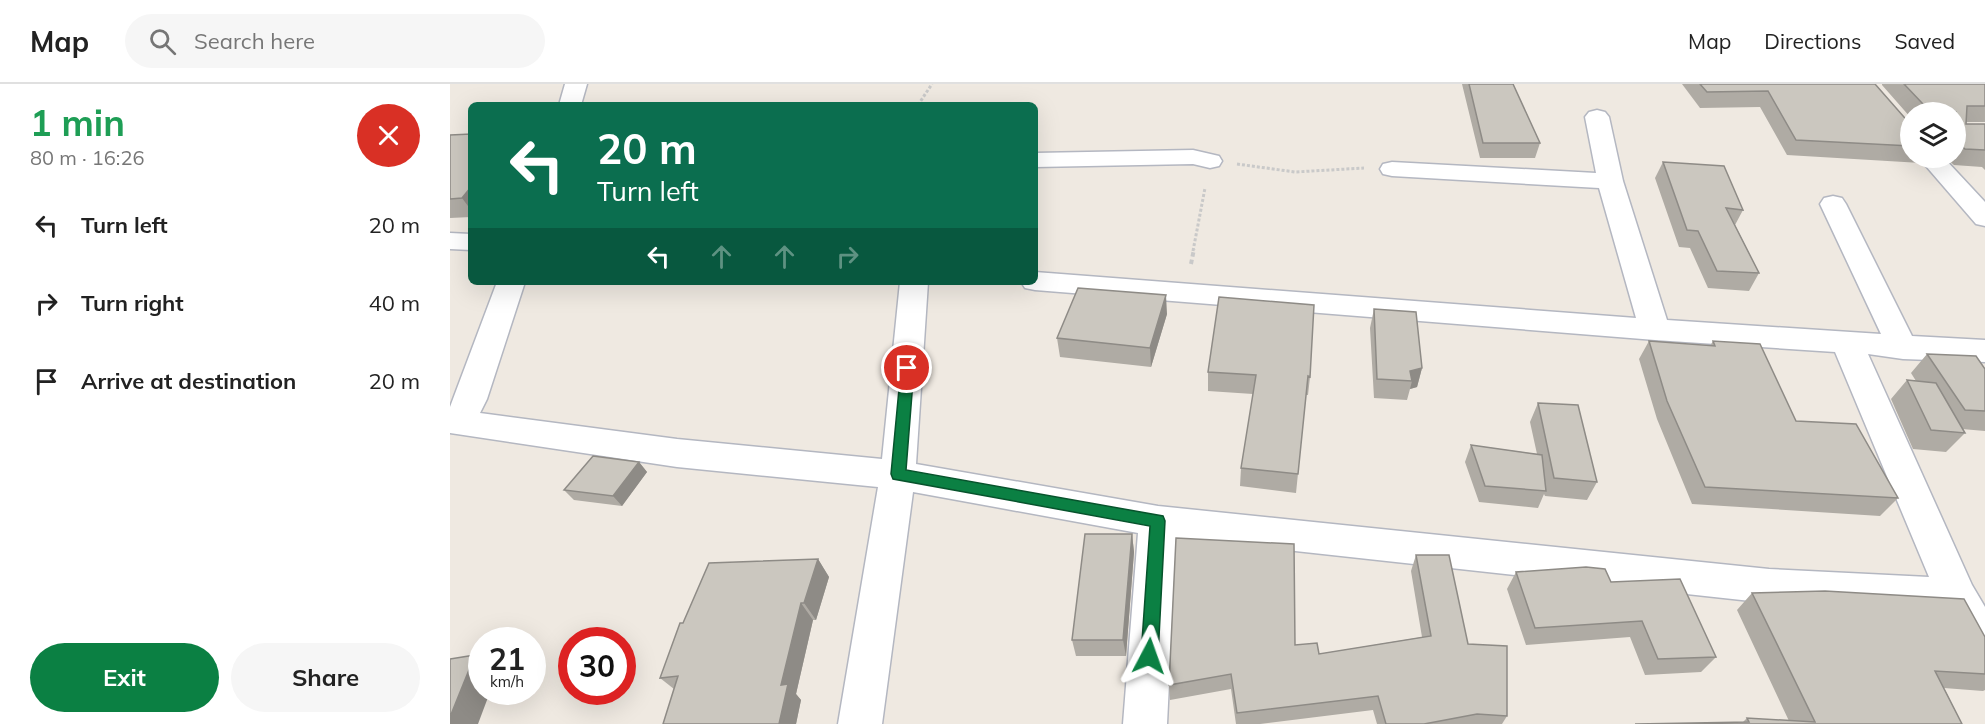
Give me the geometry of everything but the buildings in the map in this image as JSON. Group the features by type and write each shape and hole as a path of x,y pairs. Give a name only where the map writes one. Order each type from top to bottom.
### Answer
{"street":[{"path":"571,102 576,84"},
{"path":"1597,117 1610,181 1655,330"},
{"path":"1038,160 1193,157 1210,161"},
{"path":"1940,168 1985,218"},
{"path":"1392,169 1610,181"},
{"path":"1952,181 1985,182"},
{"path":"1833,204 1903,348"},
{"path":"450,241 468,242"},
{"path":"1038,281 1655,330 1903,348 1985,351"},
{"path":"510,285 457,417 677,453 898,474 1158,521 1769,586 1957,596"},
{"path":"860,724 898,474 914,285"},
{"path":"1847,343 1957,596 1985,646"},
{"path":"1145,724 1158,521"}],"path":[{"path":"920,102 932,84"},
{"path":"1184,294 1210,161 1295,172 1361,168 1392,169"}],"route":[{"path":"907,368 898,474 1158,521 1149,656"}]}
